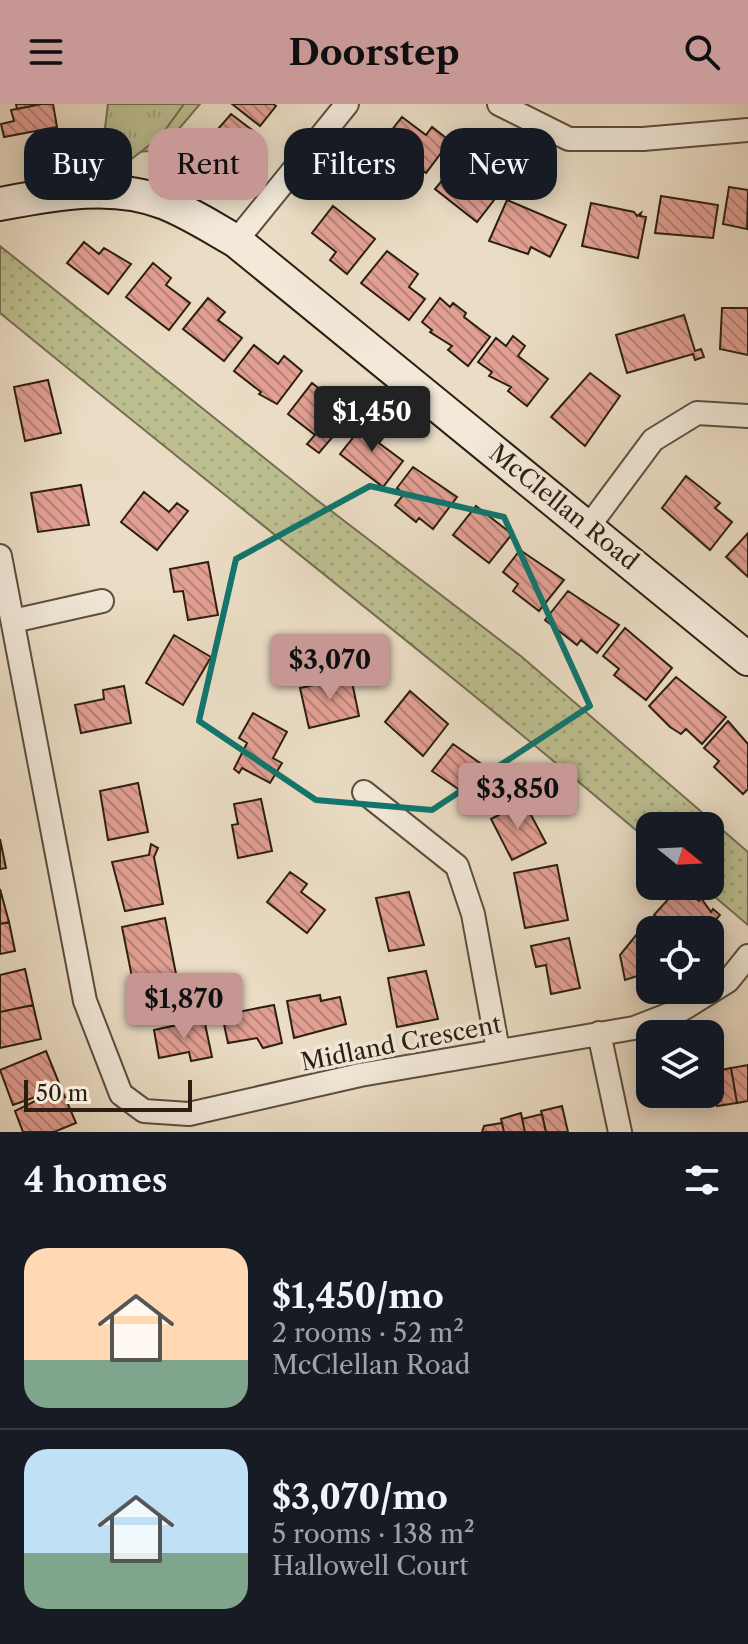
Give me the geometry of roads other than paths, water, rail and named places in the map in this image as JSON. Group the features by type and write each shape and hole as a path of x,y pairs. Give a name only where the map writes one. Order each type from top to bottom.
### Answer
{"street":[{"path":"236,241 347,104"},
{"path":"499,104 569,139 643,139 748,130"},
{"name":"McClellan Road","path":"0,204 61,193 112,193 164,202 236,241 589,526 748,659"},
{"path":"589,526 653,440 697,413 748,416"},
{"name":"Midland Crescent","path":"0,556 85,1001 121,1094 144,1111 189,1114 360,1075 634,1028 683,1009 728,981 748,956"},
{"path":"13,621 102,601"},
{"path":"364,792 457,866 473,914 498,1050"},
{"path":"599,1033 620,1132"}]}
